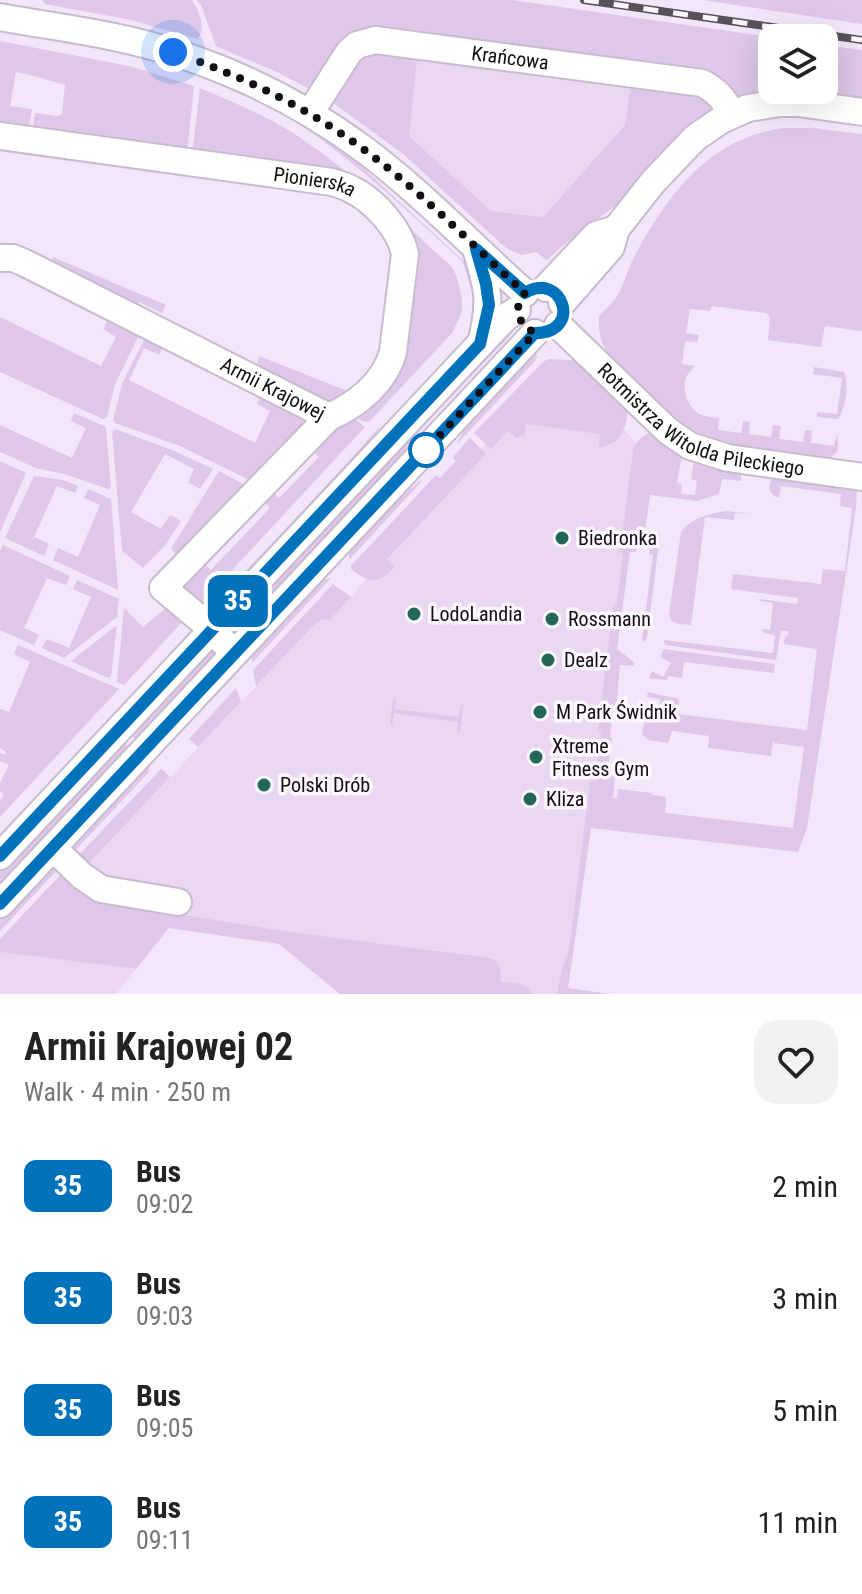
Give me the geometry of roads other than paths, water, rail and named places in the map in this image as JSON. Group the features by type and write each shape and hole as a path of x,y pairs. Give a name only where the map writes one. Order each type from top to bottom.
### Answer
{"street":[{"name":"Rotmistrza Witolda Pileckiego","path":"0,17 114,37 173,52 270,91 310,113 383,164 668,431 690,446 728,458 862,477"},
{"name":"Krańcowa","path":"310,113 349,52 357,45 375,40 702,83 725,99 732,114"},
{"path":"0,904 234,654 540,309 611,247 616,229 653,182 687,146 732,114 764,105 798,103 862,112"},
{"name":"Pionierska","path":"0,136 332,182 351,189 381,213 395,228 403,242 405,254 393,352 380,379 346,409 329,417"},
{"path":"476,249 489,305 480,344"},
{"name":"Armii Krajowej","path":"0,258 13,258 25,263 329,417 163,588 212,629 234,654"},
{"path":"0,856 506,317 540,309"},
{"path":"53,848 82,876 101,889 178,902"}],"railway":[{"path":"584,0 862,40"}],"place":[{"name":"Biedronka","path":"562,538"},
{"name":"LodoLandia","path":"414,614"},
{"name":"Rossmann","path":"552,619"},
{"name":"Dealz","path":"548,660"},
{"name":"M Park Świdnik","path":"540,712"},
{"name":"Xtreme Fitness Gym","path":"536,757"},
{"name":"Polski Drób","path":"264,785"},
{"name":"Kliza","path":"530,799"}]}
